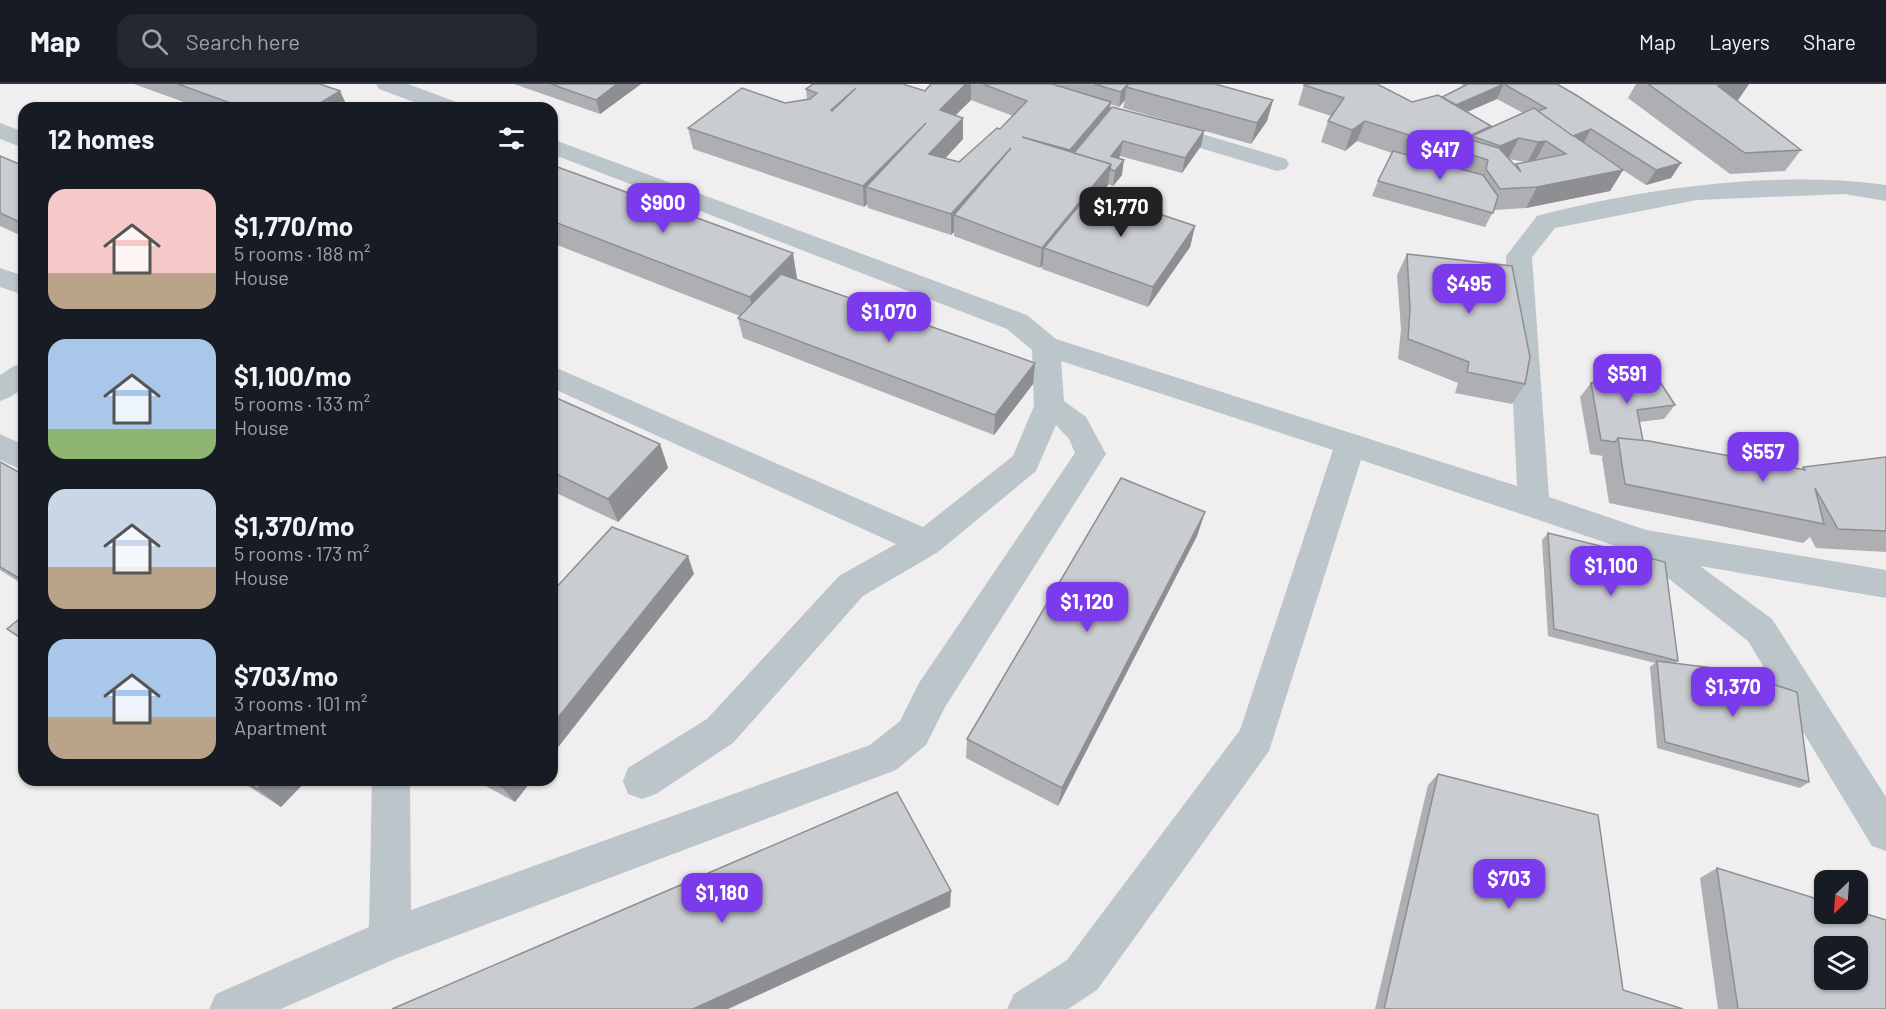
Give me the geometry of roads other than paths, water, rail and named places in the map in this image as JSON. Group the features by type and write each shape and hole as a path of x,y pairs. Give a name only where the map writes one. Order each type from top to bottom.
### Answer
{"street":[{"path":"387,84 416,102"},
{"path":"1132,120 1276,164"},
{"path":"0,130 18,138"},
{"path":"558,148 1017,322 1046,346 1534,504 1645,543 1886,584"},
{"path":"1668,173 1697,192"},
{"path":"1534,504 1519,256 1546,222 1697,192 1844,187 1886,193"},
{"path":"0,277 18,284"},
{"path":"642,781 720,731 851,586 926,543 1025,463 1049,406 1046,346"},
{"path":"558,379 926,543"},
{"path":"231,1009 390,939 883,758 913,733 932,695 1091,454 1083,432 1071,418 1049,406"},
{"path":"1029,1009 1082,975 1256,739 1350,444"},
{"path":"0,446 18,456"},
{"path":"1645,543 1760,630 1886,832"},
{"path":"390,939 391,786"}]}
